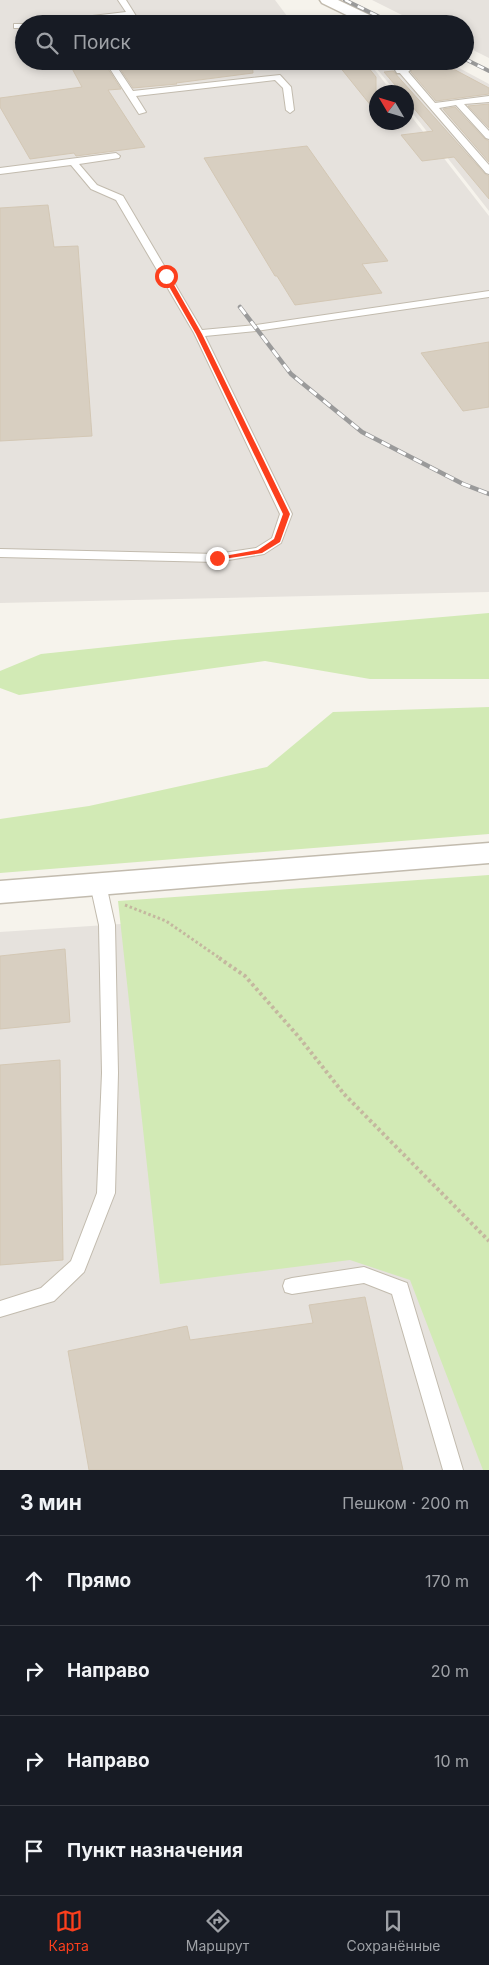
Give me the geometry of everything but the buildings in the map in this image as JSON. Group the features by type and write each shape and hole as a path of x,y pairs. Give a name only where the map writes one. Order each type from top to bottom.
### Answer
{"street":[{"path":"327,0 358,15"},
{"path":"0,892 99,890 489,853"}],"lane":[{"path":"122,0 130,14 124,15"},
{"path":"115,70 142,112"},
{"path":"409,70 433,106 489,171"},
{"path":"130,94 276,77 287,87 290,110"},
{"path":"433,106 489,99"},
{"path":"458,102 489,136"},
{"path":"0,171 116,156"},
{"path":"0,553 217,558 260,551 277,540 286,514 199,334 120,198 94,187 74,162"},
{"path":"199,334 256,328 489,294"},
{"path":"0,1309 47,1295 78,1266 106,1192 110,1073 107,925 99,890"},
{"path":"292,1286 364,1275 400,1289 453,1470"}],"path":[{"path":"99,890 166,921 245,976 298,1036 344,1094 489,1241"}],"shaded area":[{"path":"0,0 275,0 286,15 15,15 15,70 375,70 387,85 369,85 369,130 414,130 414,120 489,216 489,592 0,603"},
{"path":"372,0 489,0 489,58 474,50 474,15 402,15"},
{"path":"378,70 463,70 489,84 489,211 414,115 414,85 390,85"},
{"path":"151,922 441,1248 489,1470 0,1470 0,932"}],"green space":[{"path":"489,613 489,679 370,679 265,661 19,695 0,688 0,671 41,654 174,640"},
{"path":"489,707 489,834 0,873 0,819 89,806 267,767 333,712"},
{"path":"489,875 489,1470 483,1470 410,1280 350,1260 160,1284 118,901"}],"railway":[{"path":"345,0 376,15"},
{"path":"474,64 489,71"},
{"path":"240,307 291,374 362,432 463,484 489,494"}],"route":[{"path":"166,276 199,334 286,514 277,540 260,551 217,558"}]}
